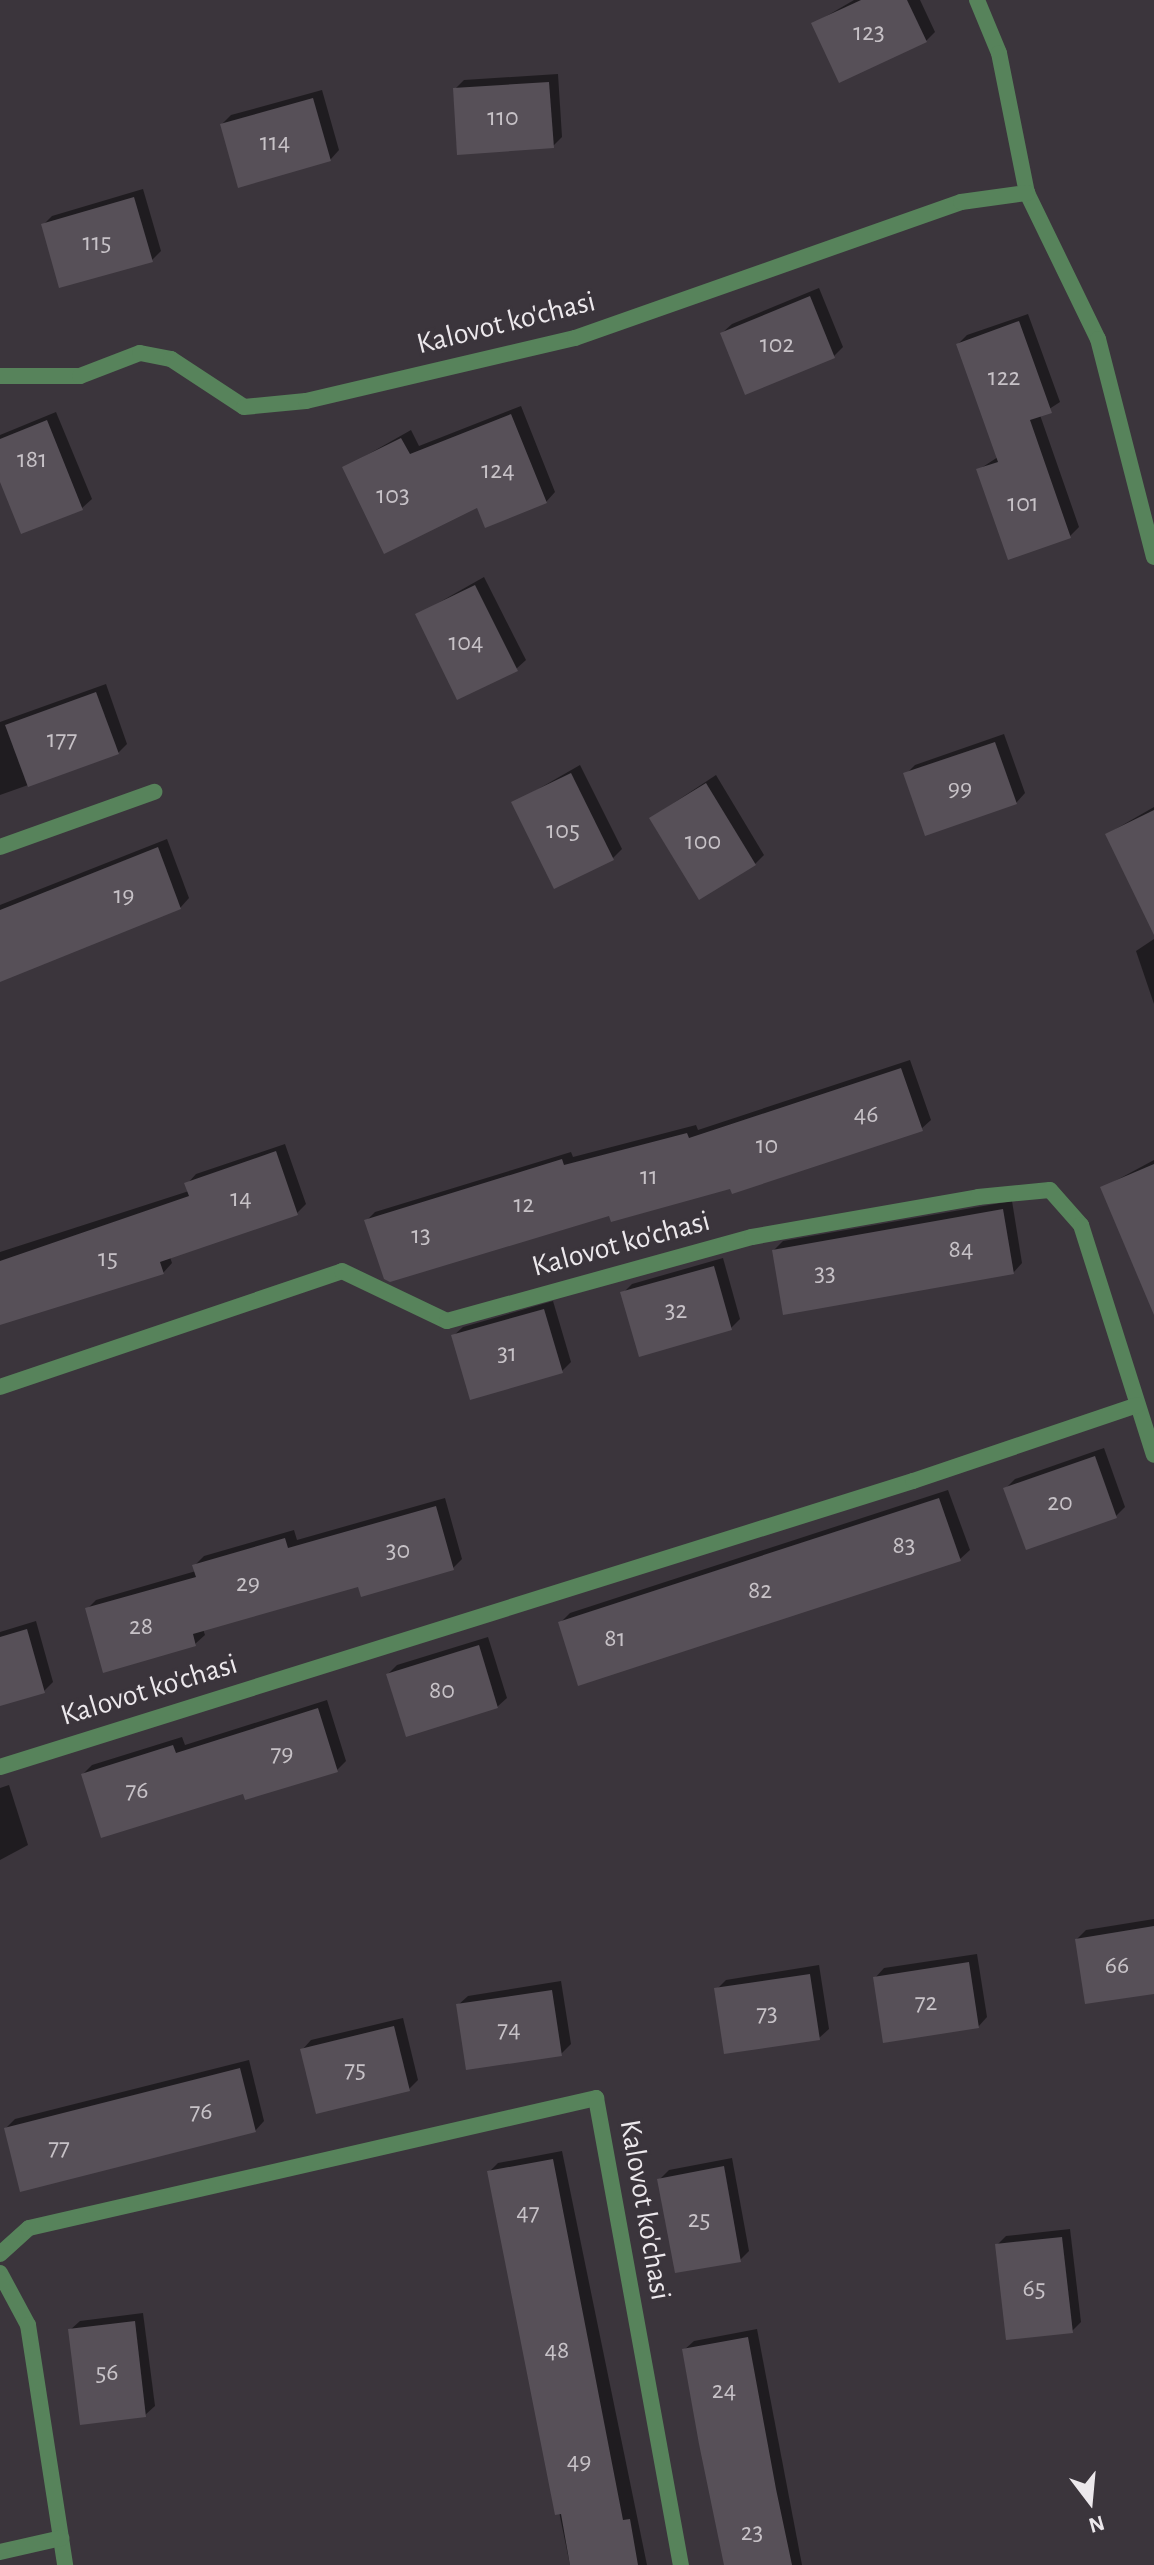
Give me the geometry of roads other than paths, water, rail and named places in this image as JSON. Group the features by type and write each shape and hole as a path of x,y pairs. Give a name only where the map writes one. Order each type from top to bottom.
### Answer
{"street":[{"path":"977,0 999,53 1027,193 1098,339 1154,557"},
{"name":"Kalovot ko'chasi","path":"0,376 80,376 140,353 171,359 244,407 306,401 575,338 961,202 1027,193"},
{"path":"0,847 154,792"},
{"name":"Kalovot ko'chasi","path":"0,1387 342,1271 447,1321 752,1237 978,1197 1050,1190 1081,1225 1154,1455"},
{"name":"Kalovot ko'chasi","path":"0,1767 913,1481 1138,1405"},
{"name":"Kalovot ko'chasi","path":"0,2254 29,2228 596,2098 681,2565"},
{"path":"0,2273 28,2325 65,2565"},
{"path":"0,2552 61,2538"}]}
